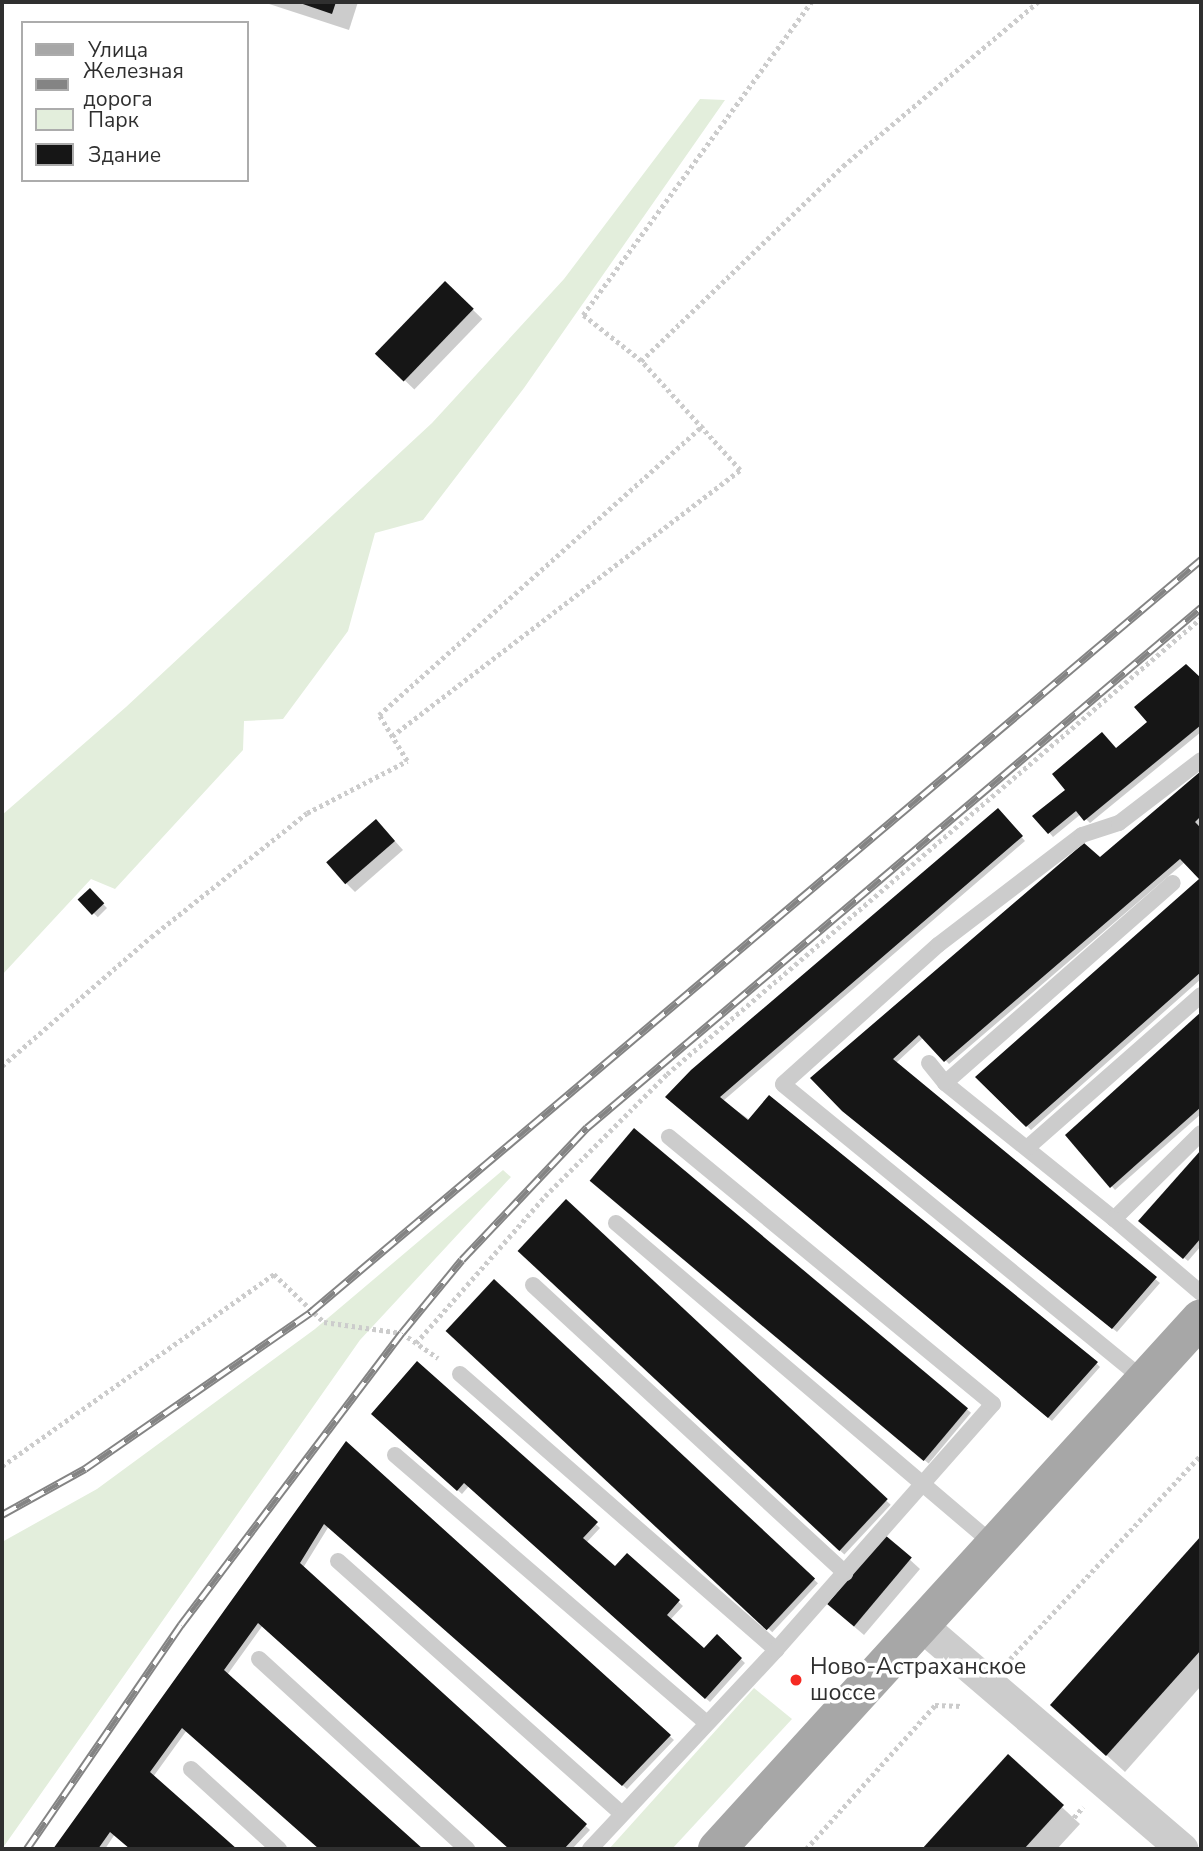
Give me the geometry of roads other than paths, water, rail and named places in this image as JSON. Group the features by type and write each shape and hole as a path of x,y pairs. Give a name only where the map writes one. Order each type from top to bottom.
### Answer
{"main road":[{"path":"717,1849 1201,1318"}],"street":[{"path":"922,1626 1182,1849"}],"lane":[{"path":"1143,1379 783,1084 950,937 1082,835 1119,823 1201,760"},
{"path":"946,1083 1173,883"},
{"path":"1027,1149 1201,995"},
{"path":"929,1063 946,1083 1201,1293"},
{"path":"1114,1219 1201,1133"},
{"path":"590,1849 705,1722 776,1650 993,1404 669,1137"},
{"path":"616,1223 919,1485 995,1546"},
{"path":"533,1285 845,1573"},
{"path":"460,1374 776,1650"},
{"path":"395,1455 705,1722"},
{"path":"338,1560 621,1813"},
{"path":"259,1659 467,1849"},
{"path":"191,1769 279,1849"}],"railway":[{"path":"2,1515 85,1469 310,1313 1201,560"},
{"path":"27,1849 181,1625 402,1333 462,1260 587,1128 1201,608"}],"place":[{"name":"Ново-Астраханское шоссе","path":"796,1680"}]}
